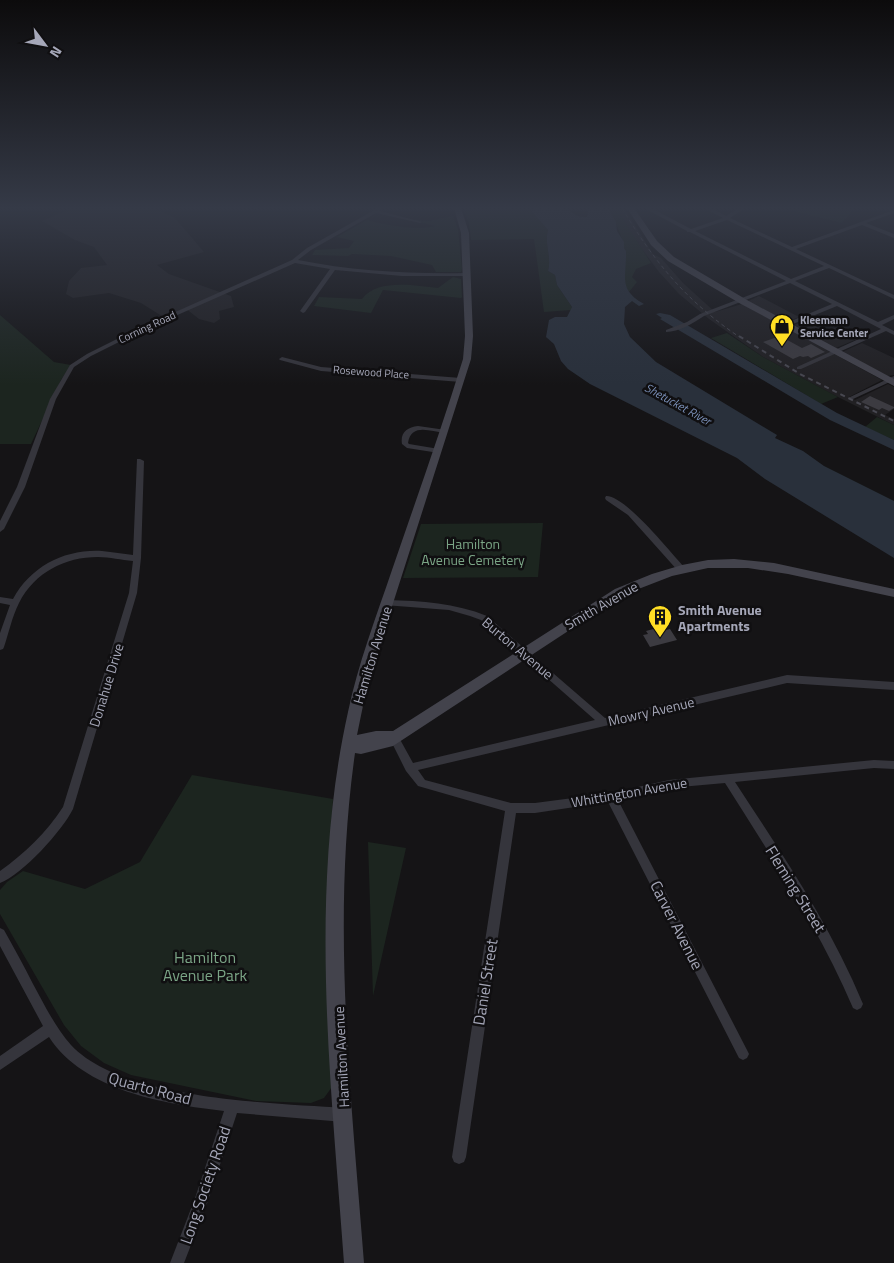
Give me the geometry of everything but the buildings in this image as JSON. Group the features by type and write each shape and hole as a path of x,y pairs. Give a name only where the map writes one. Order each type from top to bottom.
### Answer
{"main road":[{"name":"Hamilton Avenue","path":"354,1263 344,1115 335,930 339,831 348,746 361,688 387,603 461,380 469,336 466,267"},
{"path":"687,267 741,300 892,381"},
{"name":"Smith Avenue","path":"348,746 361,748 378,745 423,720 524,652 619,592 644,580 711,564 745,564 894,593"}],"street":[{"name":"Corning Road","path":"0,529 21,487 53,399 72,366 88,355 137,331 281,267"},
{"path":"304,311 334,267 424,275 466,275"},
{"path":"760,267 894,333"},
{"path":"668,331 702,315 827,267"},
{"path":"831,267 894,297"},
{"path":"786,325 837,304"},
{"path":"877,325 894,317"},
{"path":"799,368 886,329"},
{"name":"Rosewood Place","path":"282,359 322,368 461,380"},
{"path":"851,398 892,381"},
{"path":"438,451 407,446 404,443 404,437 408,430 415,427 444,431"},
{"name":"Donahue Drive","path":"0,878 30,856 54,832 68,809 133,593 137,558 140,461"},
{"path":"609,498 631,513 682,570"},
{"path":"0,647 15,603 25,585 37,573 58,561 83,555 101,554 120,558 137,558"},
{"path":"0,600 15,603"},
{"name":"Burton Avenue","path":"387,603 448,607 470,611 484,618 603,722"},
{"name":"Mowry Avenue","path":"410,768 787,679 894,686"},
{"name":"Whittington Avenue","path":"394,736 410,768 422,783 512,808 535,808 611,797 669,784 874,764 894,766"},
{"name":"Fleming Street","path":"726,778 813,912 844,968 857,1004"},
{"name":"Carver Avenue","path":"611,797 743,1054"},
{"name":"Daniel Street","path":"459,1157 512,808"},
{"name":"Quarto Road","path":"0,934 51,1028 70,1054 93,1071 134,1087 173,1096 232,1106 344,1115"},
{"path":"0,1064 51,1028"},
{"name":"Long Society Road","path":"177,1263 201,1201 232,1106"}],"shaded area":[{"path":"160,267 169,274 231,296 234,307 219,311 220,319 214,323 199,319 185,308 165,318 141,303 109,293 73,298 66,294 69,281 81,268"},
{"path":"655,267 669,267 683,283 715,312 742,304 882,380 849,397 855,400 888,384 894,387 894,409 885,415 894,419 894,425 763,357 709,319 679,294"},
{"path":"759,296 799,317 787,322 748,301"},
{"path":"805,321 826,331 834,328 857,339 836,348 794,325"},
{"path":"862,343 894,358 894,375 888,376 842,352"}],"green space":[{"path":"433,267 462,267 461,272 436,272"},
{"path":"538,267 549,267 548,271 555,275 557,285 572,307 571,310 544,312"},
{"path":"625,267 641,267 636,269 632,277 637,282 629,292 624,283"},
{"path":"453,277 461,279 461,298 383,290 371,313 314,306 319,297 362,299 369,292 377,288 397,285 438,288"},
{"path":"0,315 54,362 71,365 61,380 31,444 0,444"},
{"path":"727,333 763,357 838,397 821,404 711,338"},
{"path":"877,417 894,425 894,440 865,427"},
{"name":"Hamilton Avenue Cemetery","path":"543,523 538,577 403,578 421,524"},
{"name":"Hamilton Avenue Park","path":"192,775 333,799 327,885 332,1087 324,1098 311,1103 256,1101 131,1075 104,1063 81,1046 64,1025 0,914 0,890 7,882 23,871 85,889 140,862"},
{"path":"368,842 406,848 373,996"}],"water":[{"name":"Shetucket River","path":"549,267 625,267 625,281 630,293 644,304 639,306 632,301 625,307 624,324 630,337 656,362 777,435 775,438 803,451 824,466 894,501 894,558 765,479 737,458 590,384 568,369 561,361 554,344 546,337 549,320 555,317 567,317 572,307 557,285 555,275 548,271"},
{"path":"656,314 670,315 837,413 894,440 894,450 830,420 660,319 662,318"}],"railway":[{"path":"663,267 688,296 722,325 741,338"},
{"path":"739,336 800,374 894,421"}],"place":[{"name":"Kleemann Service Center","path":"782,347"},
{"name":"Smith Avenue Apartments","path":"660,638"}]}
